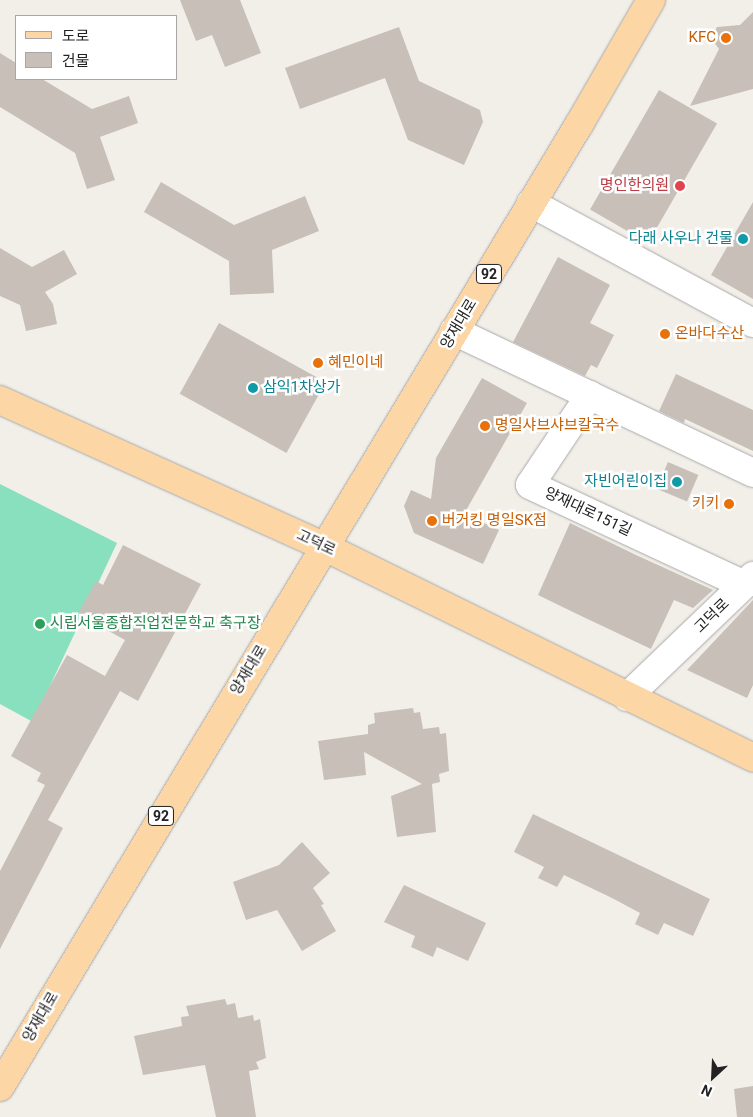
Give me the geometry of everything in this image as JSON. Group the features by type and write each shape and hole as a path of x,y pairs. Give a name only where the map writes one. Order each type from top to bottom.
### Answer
{"main road":[{"name":"양재대로","path":"0,1087 531,204 651,0"},
{"name":"고덕로","path":"0,400 325,547 627,697 752,756"}],"street":[{"path":"531,204 753,323"},
{"path":"454,331 753,473"},
{"name":"양재대로151길","path":"590,395 530,485 748,580"},
{"name":"고덕로","path":"627,697 748,580"}],"green space":[{"name":"시립서울종합직업전문학교 축구장","path":"0,484 117,543 33,722 0,704"}],"building":[{"path":"180,0 240,0 261,53 225,67 212,35 196,41"},
{"path":"753,12 753,89 690,106 719,49 711,38 717,27 740,25"},
{"path":"399,27 419,81 480,110 483,122 464,165 408,140 385,78 300,109 285,68"},
{"path":"0,53 15,62 15,80 44,80 92,109 129,96 138,123 100,137 115,180 87,189 75,153 0,107"},
{"path":"659,90 717,124 648,243 590,210"},
{"path":"161,182 234,225 305,196 319,231 272,250 274,293 230,295 229,261 144,212"},
{"name":"다래 사우나 건물","path":"753,202 753,299 711,275"},
{"path":"0,248 32,267 64,250 77,274 45,292 53,304 57,324 26,331 20,305 0,296"},
{"path":"558,257 610,285 590,323 614,335 597,368 591,365 585,376 513,342"},
{"name":"삼익1차상가","path":"219,323 326,382 286,453 180,394"},
{"path":"676,374 753,410 753,451 685,419 684,423 659,411"},
{"path":"482,378 527,403 464,514 499,530 483,564 414,533 404,506 411,490 431,499 436,458"},
{"name":"자빈어린이집","path":"668,462 698,475 687,502 657,489"},
{"path":"570,523 713,590 693,608 674,600 651,649 538,595"},
{"path":"123,545 201,584 138,701 120,691 48,820 63,828 0,949 0,871 45,785 37,781 41,773 11,756 67,655 105,676 125,640 78,614 96,581 103,585"},
{"path":"753,600 753,685 747,698 687,670"},
{"path":"413,708 414,713 420,712 423,729 439,727 440,734 446,733 449,771 439,774 440,782 432,784 436,832 397,837 391,796 422,784 364,752 366,775 324,780 318,741 368,734 368,725 375,723 374,713"},
{"path":"533,814 710,899 693,936 664,923 658,935 635,924 640,913 564,875 557,887 538,878 544,867 514,852"},
{"path":"302,842 330,873 313,888 324,904 321,905 336,931 302,951 277,910 246,920 233,882 279,865"},
{"path":"404,885 486,923 468,961 437,947 433,957 411,947 415,936 384,922"},
{"path":"225,999 227,1005 235,1003 238,1018 253,1015 254,1021 260,1019 266,1058 256,1062 259,1069 249,1071 256,1117 216,1117 205,1065 143,1075 134,1036 182,1026 181,1017 189,1016 186,1006"},
{"path":"753,1086 753,1117 737,1117 734,1089"}],"place":[{"name":"KFC","path":"726,38"},
{"name":"명인한의원","path":"680,186"},
{"name":"다래 사우나 건물","path":"743,239"},
{"name":"온바다수산","path":"665,334"},
{"name":"혜민이네","path":"318,363"},
{"name":"삼익1차상가","path":"253,388"},
{"name":"명일샤브샤브칼국수","path":"485,426"},
{"name":"자빈어린이집","path":"677,482"},
{"name":"키키","path":"729,504"},
{"name":"버거킹 명일SK점","path":"432,521"},
{"name":"시립서울종합직업전문학교 축구장","path":"40,624"}]}
